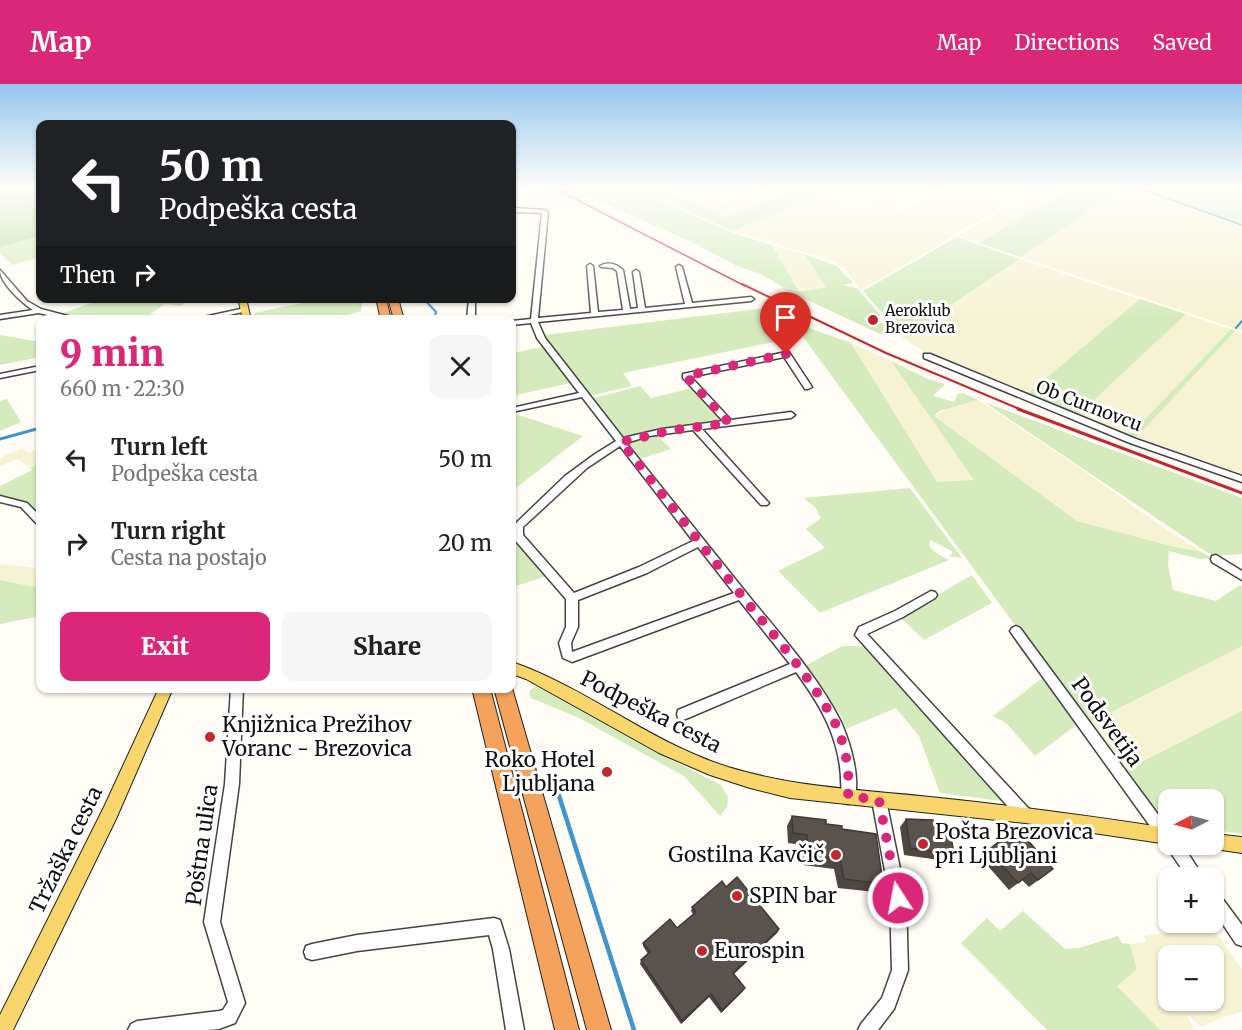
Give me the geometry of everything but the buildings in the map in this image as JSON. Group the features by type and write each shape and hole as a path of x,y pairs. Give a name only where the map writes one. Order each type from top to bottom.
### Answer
{"highway":[{"path":"482,693 567,1030"},
{"path":"503,693 598,1030"}],"main road":[{"path":"243,303 246,315"},
{"name":"Podpeška cesta","path":"516,669 531,675 643,738 713,769 790,790 1025,815 1158,837"},
{"name":"Tržaška cesta","path":"3,1030 110,813 164,693"},
{"path":"1224,843 1242,845"}],"street":[{"path":"543,231 534,321 541,338 797,666 837,727 848,767 848,796"},
{"path":"591,266 595,314"},
{"path":"603,266 614,266 620,270 627,310"},
{"path":"679,267 689,305"},
{"path":"0,272 25,302 39,311 57,315"},
{"path":"636,272 642,309"},
{"path":"516,323 751,298"},
{"path":"219,315 244,310"},
{"path":"0,317 39,311"},
{"path":"729,423 686,376 786,354 808,387"},
{"name":"Ob Curnovcu","path":"927,356 1133,441 1242,479"},
{"path":"0,376 36,369"},
{"path":"516,409 583,394"},
{"path":"741,595 572,657 567,655 565,650 572,627 572,598 518,536 518,526 540,504 606,450 621,442 650,434 791,415"},
{"path":"696,428 764,503"},
{"path":"0,500 24,505 36,517"},
{"path":"572,598 643,570 699,542"},
{"path":"1216,559 1242,576"},
{"path":"931,595 899,614 863,630 862,638 1025,815"},
{"name":"Podsvetija","path":"1016,631 1158,824"},
{"path":"682,714 797,666"},
{"name":"Poštna ulica","path":"137,1030 219,1020 229,1017 237,1003 212,922 232,784 237,693"},
{"path":"867,1030 888,1003 900,970 898,898 879,800"},
{"path":"1224,913 1242,938"},
{"path":"312,952 357,943 494,926 501,949 515,1030"}],"shaded area":[{"path":"733,231 940,231 954,236 861,290 847,271 833,261"},
{"path":"942,231 961,231 954,235"},
{"path":"966,231 999,231 979,243 958,236"},
{"path":"1059,231 1242,231 1242,331 1020,257"},
{"path":"772,245 804,254 827,288 798,290"},
{"path":"1020,259 1140,299 1026,395 928,355 903,337"},
{"path":"1186,314 1231,329 1133,432 1125,434 1078,415"},
{"path":"1235,331 1242,333 1242,478 1130,439 1138,436"},
{"path":"851,343 891,361 975,481 937,482"},
{"path":"978,400 1202,552 1077,521 934,416 950,407"},
{"path":"22,448 29,453 36,450 36,465 30,468 18,459 0,466 0,458"},
{"path":"0,565 36,568 36,587 0,580"},
{"path":"1242,646 1242,711 1123,771 1088,724"},
{"path":"1166,933 1216,933 1242,969 1242,1012 1220,1018 1202,1027 1187,1015 1194,1030 1160,1030 1117,985 1137,969 1130,944 1147,942 1144,936"}],"green space":[{"path":"0,231 36,231 36,237 0,247"},
{"path":"667,231 729,231 772,245 798,290 783,287 763,275 735,265"},
{"path":"999,231 1059,231 1020,257 979,243"},
{"path":"36,237 36,258 13,265 0,254 0,247"},
{"path":"957,237 1020,259 903,337 863,291"},
{"path":"804,254 837,266 853,283 827,288"},
{"path":"843,285 857,288 881,316 864,318 868,324 887,323 890,327 887,327 895,333 880,334 782,288 801,291"},
{"path":"1140,299 1186,314 1078,415 1125,434 1133,432 1231,329 1235,331 1138,436 1130,439 1026,395"},
{"path":"91,303 185,303 181,306 165,304 150,314 155,315 61,314"},
{"path":"302,303 362,303 361,311 347,315 254,315 254,313"},
{"path":"766,308 775,310 798,337 623,373 632,386 594,395 586,393 545,338 545,335"},
{"path":"792,322 851,343 937,482 974,480 891,361 928,379 945,384 933,396 954,402 958,394 963,393 978,400 939,411 934,416 1077,521 1202,552 1213,559 1199,559 1169,551 1168,565 1173,590 1216,601 1240,585 1242,586 1242,646 1088,724"},
{"path":"0,335 36,341 36,358 0,365"},
{"path":"543,347 571,383 516,395 516,352"},
{"path":"640,386 651,398 692,388 725,421 622,437 593,401 594,398"},
{"path":"7,399 21,422 0,431 0,401"},
{"path":"984,402 1242,498 1242,554 1214,556 1208,553"},
{"path":"516,414 583,436 516,488"},
{"path":"657,435 671,449 640,459 629,445 631,441"},
{"path":"36,465 36,511 28,505 0,497 0,486 32,470 30,468"},
{"path":"910,488 962,558 948,556 952,554 952,551 930,540 929,545 933,550 949,560 820,613 778,571 825,548 806,529 821,518 815,507 803,498"},
{"path":"516,537 547,576 516,586"},
{"path":"972,575 992,603 924,640 900,617"},
{"path":"0,580 36,587 36,617 0,624"},
{"path":"842,646 864,646 1010,802 940,793 919,736 896,708 846,729 841,716 805,666"},
{"path":"1045,676 1079,723 1035,756 1007,724 993,716"},
{"path":"536,686 721,785 728,797 727,807 720,816 684,776 579,718 531,698 529,691"},
{"path":"1242,711 1242,834 1224,831 1224,789 1158,789 1158,819 1123,771"},
{"path":"1023,911 1065,949 1079,948 1118,936 1122,943 1130,944 1137,969 1117,986 1160,1030 1047,1030 961,943 987,918 1000,931"}],"waterway":[{"path":"428,303 436,312 435,315"},
{"path":"1236,328 1242,321"},
{"path":"0,439 36,429"},
{"path":"553,777 634,1030"}],"railway":[{"path":"638,231 745,286"},
{"path":"742,284 886,353 1022,410"},
{"path":"1018,409 1242,493"}],"place":[{"name":"Aeroklub Brezovica","path":"873,320"},
{"name":"Knjižnica Prežihov Voranc - Brezovica","path":"210,737"},
{"name":"Roko Hotel Ljubljana","path":"607,772"},
{"name":"Pošta Brezovica pri Ljubljani","path":"923,844"},
{"name":"Gostilna Kavčič","path":"836,855"},
{"name":"SPIN bar","path":"737,896"},
{"name":"Eurospin","path":"702,951"}],"route":[{"path":"786,354 686,376 729,423 673,430 621,442 774,636 827,710 837,727 848,767 848,796 879,800 898,898"}]}
